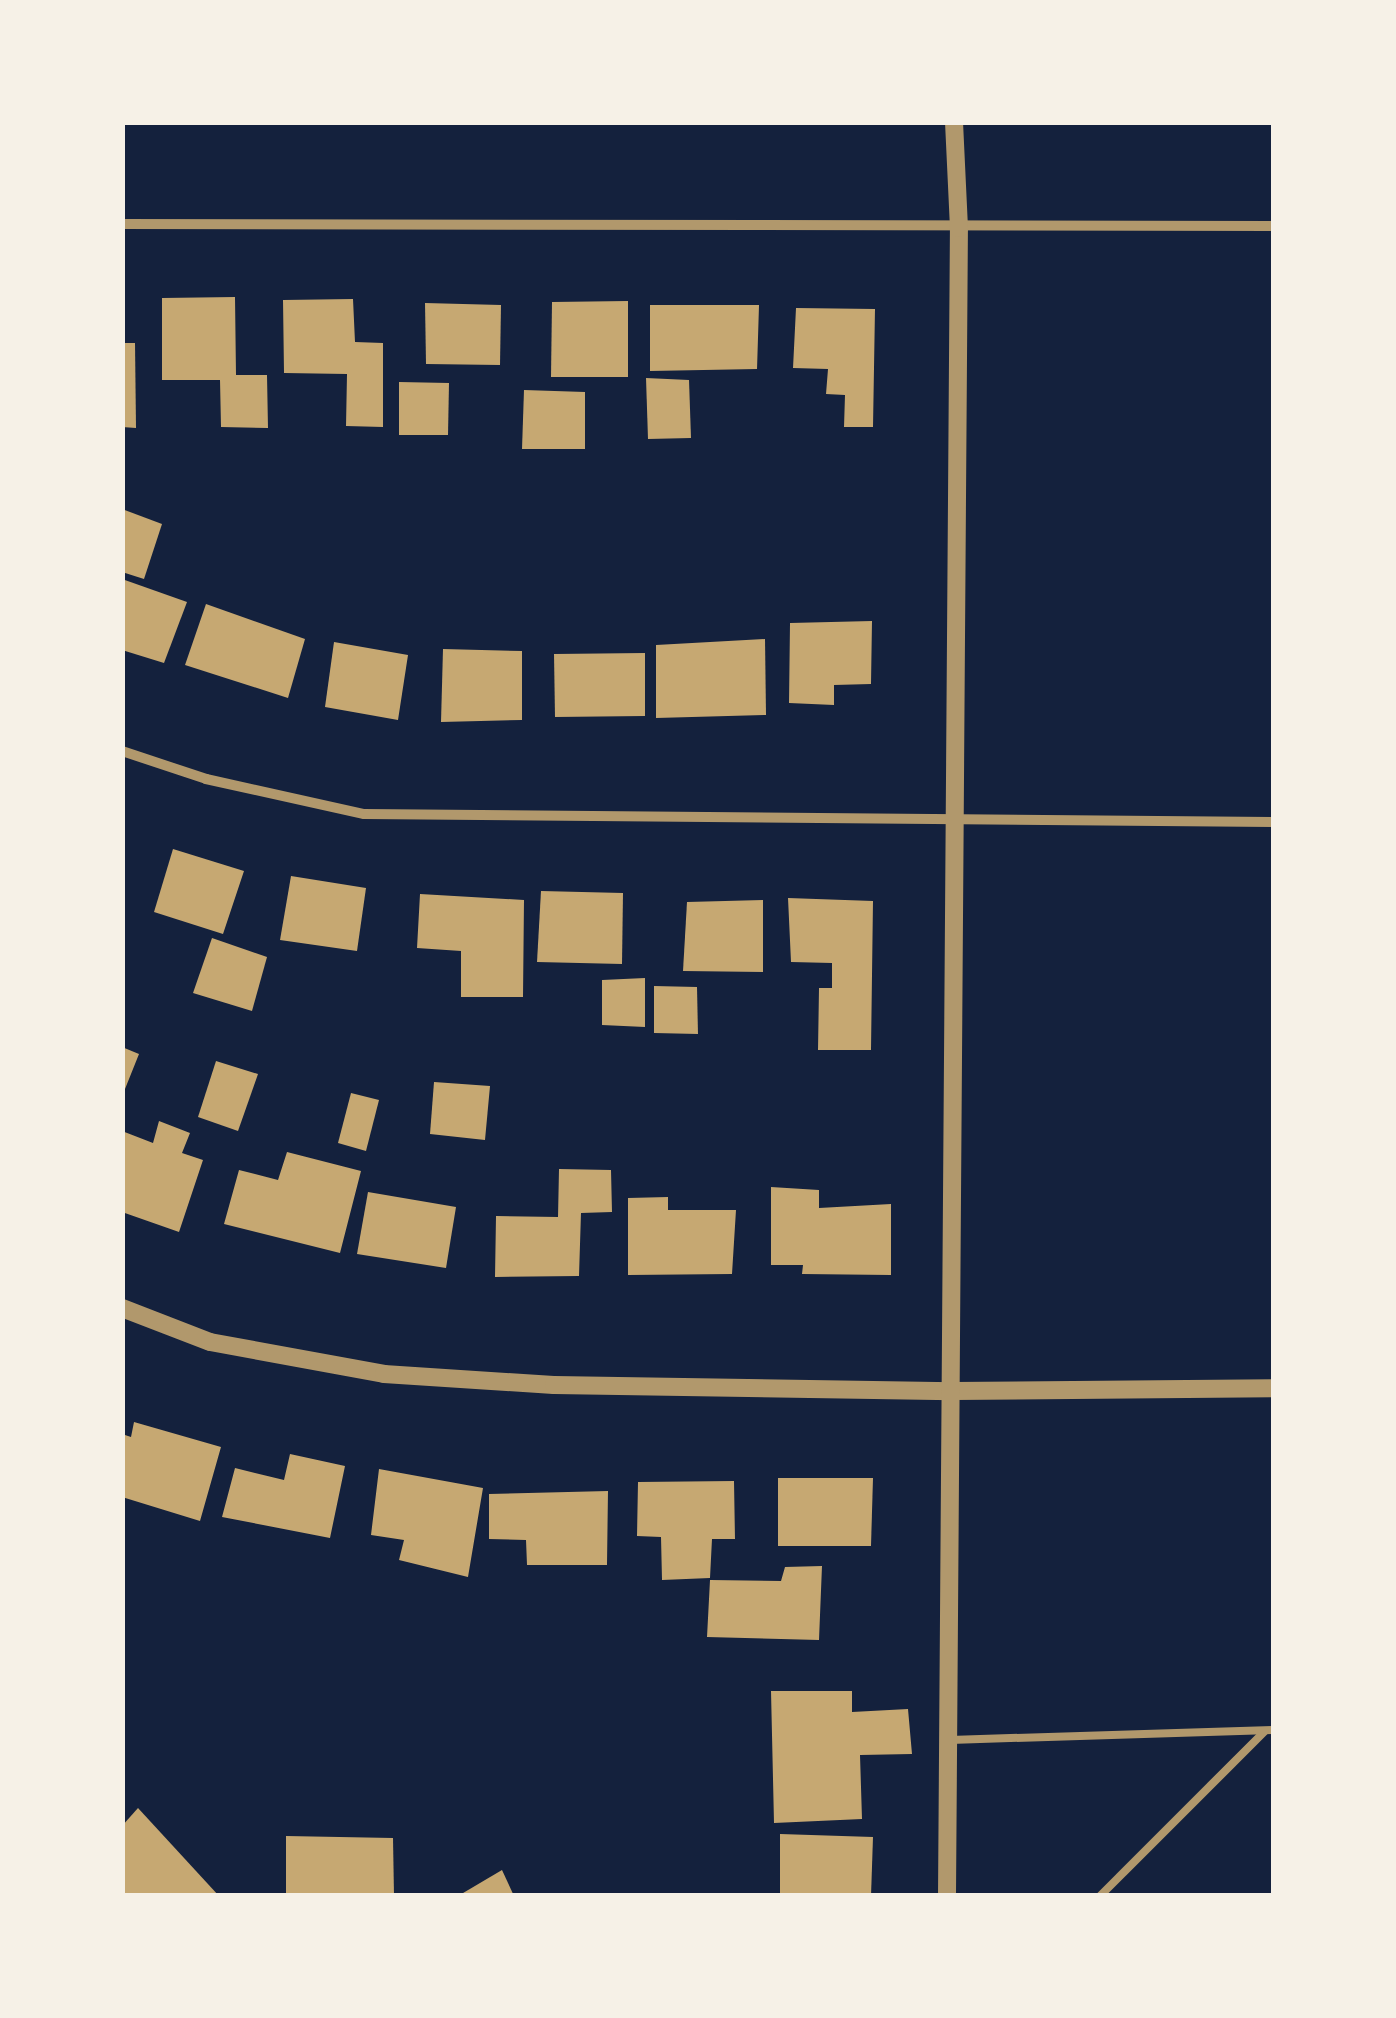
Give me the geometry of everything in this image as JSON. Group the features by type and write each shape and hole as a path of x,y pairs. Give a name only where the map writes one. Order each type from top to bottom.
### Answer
{"street":[{"path":"946,1896 945,1740 953,1391 959,228 954,122"},
{"path":"122,224 1274,226"},
{"path":"122,751 206,778 364,814 1274,822"},
{"path":"122,1308 210,1342 384,1374 554,1385 953,1391 1274,1388"}],"lane":[{"path":"945,1740 1269,1731"},
{"path":"1100,1896 1269,1731"}],"building":[{"path":"235,297 236,375 267,375 268,428 221,427 220,380 162,380 162,298"},
{"path":"353,299 355,342 383,343 383,427 346,426 347,374 284,373 283,300"},
{"path":"628,301 628,377 551,377 552,302"},
{"path":"425,303 501,305 500,365 426,364"},
{"path":"650,305 759,305 757,369 650,371"},
{"path":"796,308 875,309 873,427 844,427 845,395 826,394 828,369 793,368"},
{"path":"122,343 135,343 136,428 122,427"},
{"path":"646,378 689,380 691,438 648,439"},
{"path":"399,382 449,383 448,435 399,435"},
{"path":"524,390 585,392 585,449 522,449"},
{"path":"122,509 162,524 144,579 122,572"},
{"path":"122,579 187,602 164,663 122,650"},
{"path":"206,604 305,639 288,698 185,665"},
{"path":"872,621 871,684 834,685 834,705 789,703 790,623"},
{"path":"765,639 766,715 656,718 656,645"},
{"path":"334,642 408,655 398,720 325,707"},
{"path":"443,649 522,651 522,720 441,722"},
{"path":"645,653 645,716 555,717 554,654"},
{"path":"173,849 244,871 223,934 154,912"},
{"path":"291,876 366,888 357,951 280,940"},
{"path":"541,891 623,893 622,964 537,962"},
{"path":"420,894 524,900 523,997 461,997 461,951 417,948"},
{"path":"788,898 873,901 871,1050 818,1050 819,988 832,988 832,963 791,962"},
{"path":"763,900 763,972 683,971 687,902"},
{"path":"212,938 267,957 252,1011 193,993"},
{"path":"645,978 645,1027 602,1025 602,980"},
{"path":"654,986 697,987 698,1034 654,1033"},
{"path":"122,1047 139,1054 123,1094 122,1094"},
{"path":"216,1061 258,1074 238,1131 198,1117"},
{"path":"434,1082 490,1086 485,1140 430,1134"},
{"path":"351,1093 379,1100 366,1151 338,1143"},
{"path":"159,1121 190,1133 182,1153 203,1160 179,1232 122,1212 122,1131 153,1143"},
{"path":"287,1152 361,1171 340,1253 224,1224 239,1170 278,1180"},
{"path":"559,1169 611,1170 612,1212 581,1213 579,1276 495,1277 496,1216 558,1217"},
{"path":"771,1187 819,1190 819,1208 891,1204 891,1275 802,1274 803,1265 771,1265"},
{"path":"368,1192 456,1207 446,1268 357,1254"},
{"path":"668,1197 668,1210 736,1210 732,1274 628,1275 628,1198"},
{"path":"134,1422 221,1447 200,1521 122,1497 122,1434 131,1437"},
{"path":"290,1454 345,1466 330,1538 222,1517 235,1468 284,1480"},
{"path":"379,1469 483,1488 468,1577 399,1560 404,1540 371,1535"},
{"path":"778,1478 873,1478 871,1546 778,1546"},
{"path":"734,1481 735,1539 712,1539 710,1578 662,1580 661,1537 637,1536 638,1482"},
{"path":"608,1491 607,1565 527,1565 526,1540 489,1539 489,1494"},
{"path":"822,1566 819,1640 707,1637 710,1580 781,1581 785,1567"},
{"path":"771,1691 852,1691 852,1712 908,1709 912,1754 860,1755 862,1819 774,1823"},
{"path":"138,1808 219,1896 122,1896 122,1826"},
{"path":"780,1834 873,1837 871,1896 780,1896"},
{"path":"286,1836 393,1838 394,1896 286,1896"},
{"path":"502,1870 514,1896 458,1896"}]}
